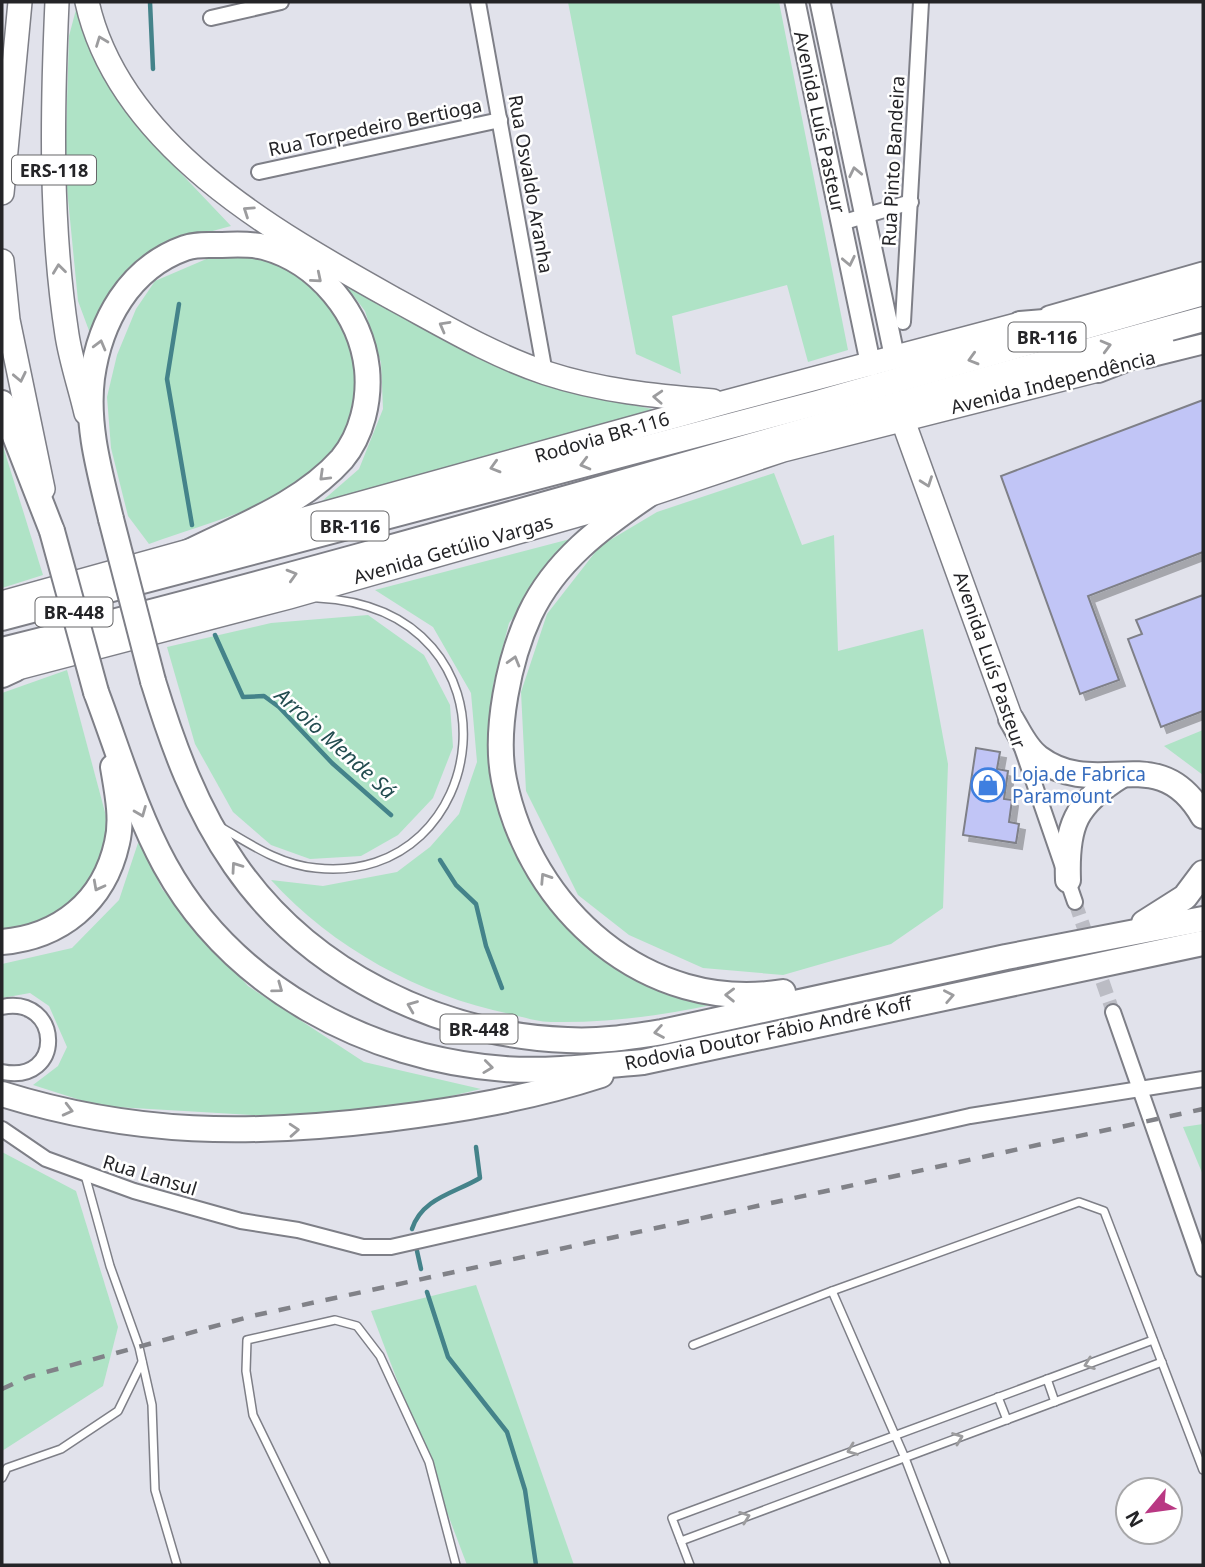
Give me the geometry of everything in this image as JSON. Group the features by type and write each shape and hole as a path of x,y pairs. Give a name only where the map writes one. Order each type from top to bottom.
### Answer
{"highway":[{"name":"ERS-118","path":"2,193 20,2"},
{"name":"ERS-118","path":"57,2 53,88 58,257 68,337 111,519"},
{"path":"87,2 104,50 141,111 188,161 244,209 365,282 486,350 545,373 643,396 726,402"},
{"path":"92,436 92,380 105,326 119,299 138,276 161,259 200,243 242,243 265,247 311,272 346,307 358,331 368,385 366,409 344,457 317,483 289,502 189,552"},
{"path":"2,261 8,320 52,531"},
{"name":"Rodovia BR-116","path":"2,618 804,407 1203,293"},
{"name":"BR-116","path":"1020,324 1122,316"},
{"name":"BR-116","path":"5,666 227,594 898,402 1203,319"},
{"name":"Rodovia BR-116","path":"2,603 726,402 871,366 1020,324"},
{"name":"BR-116","path":"1098,370 1203,328"},
{"name":"Avenida Independência","path":"902,418 1098,370"},
{"path":"2,403 52,531"},
{"name":"Avenida Getúlio Vargas","path":"5,666 289,597 648,495 783,450 902,418"},
{"name":"Avenida Luís Pasteur","path":"902,418 1011,719"},
{"path":"648,495 598,530 568,557 546,587 526,626 506,688 502,735 503,779 520,831 542,874 571,915 610,952 643,971 720,995 767,995 824,985 845,992"},
{"name":"Rodovia Doutor Fábio André Koff","path":"111,519 153,681 183,770 234,864 284,923 317,951 353,976 397,1000 487,1031 569,1041 615,1039 1203,919"},
{"name":"Rodovia Doutor Fábio André Koff","path":"52,531 96,692 143,818 164,864 212,932 282,992 347,1031 438,1059 506,1069 558,1069 643,1062 1203,943"},
{"path":"1011,719 1029,748 1055,768 1077,774 1123,775 1144,772 1177,785 1193,797 1203,816"},
{"path":"2,942 27,939 49,932 82,910 96,892 117,843 119,810 108,725"},
{"path":"1071,891 1067,848 1073,821 1089,798 1123,775"},
{"path":"1125,933 1185,897 1203,873"},
{"name":"BR-448","path":"2,1094 117,1122 177,1129 289,1130 446,1112 546,1093 643,1062"}],"main road":[{"name":"Avenida Luís Pasteur","path":"795,2 871,366"},
{"name":"Avenida Luís Pasteur","path":"820,2 895,359"},
{"name":"Rodovia BR-116","path":"1020,324 1203,272"},
{"name":"Avenida Independência","path":"1098,370 1203,344"}],"street":[{"path":"211,18 281,2"},
{"name":"Rua Osvaldo Aranha","path":"478,2 545,373"},
{"name":"Rua Pinto Bandeira","path":"903,323 921,2"},
{"name":"Rua Torpedeiro Bertioga","path":"259,172 500,120"},
{"path":"841,223 911,202"},
{"name":"Avenida Luís Pasteur","path":"1011,719 1071,891"},
{"path":"2,1007 22,1006 34,1010 46,1028 49,1042 46,1056 37,1067 16,1074 2,1072"},
{"path":"1113,1012 1203,1269"},
{"name":"Rua Lansul","path":"2,1129 46,1159 85,1175 202,1212 299,1230 363,1247 391,1247 970,1116 1203,1079"}],"lane":[{"path":"207,818 269,856 290,863 315,868 359,867 411,842 430,822 457,782 464,741 463,714 441,659 427,642 404,623 351,600 289,597"},
{"path":"85,1175 110,1266 142,1361 152,1405 155,1490 177,1565"},
{"path":"693,1345 832,1291 1079,1202 1104,1211 1203,1470"},
{"path":"832,1291 892,1434 905,1458 946,1565"},
{"path":"326,1565 253,1415 246,1371 247,1340 335,1320 356,1326 380,1356 429,1462 456,1565"},
{"path":"690,1565 672,1518 892,1434 1153,1340"},
{"path":"2,1478 7,1468 61,1449 117,1411 142,1361"},
{"path":"681,1541 1162,1362"},
{"path":"1047,1379 1055,1402"},
{"path":"998,1397 1007,1420"}],"green space":[{"path":"78,2 95,57 136,126 231,226 194,236 91,336 78,301 65,168 69,36"},
{"path":"568,2 779,2 848,350 808,362 787,285 672,316 681,374 636,354"},
{"path":"249,255 285,266 309,281 328,301 343,325 353,352 357,380 355,407 346,434 331,458 314,474 294,487 246,510 149,544 128,516 111,448 107,397 117,355 136,309 155,281 211,257"},
{"path":"343,282 489,363 564,391 657,410 321,502 359,469 383,409 381,363 365,311"},
{"path":"2,443 43,575 2,588"},
{"path":"774,473 802,545 834,535 838,651 923,629 948,764 943,908 891,944 783,975 703,968 629,935 578,895 526,791 521,692 547,614 600,546 657,512"},
{"path":"574,538 509,623 493,685 492,762 507,834 554,909 605,961 689,1000 716,1004 634,1018 572,1022 541,1021 476,1006 411,981 350,947 295,905 271,880 323,886 397,872 430,847 459,814 477,762 471,693 433,627 375,590"},
{"path":"368,615 424,655 450,705 453,747 433,798 398,835 361,856 310,859 271,845 233,812 195,744 167,647 271,623"},
{"path":"67,670 106,816 105,847 93,885 46,924 2,933 2,693"},
{"path":"1203,730 1203,775 1164,746"},
{"path":"139,840 162,889 248,986 364,1062 481,1089 421,1103 288,1117 99,1106 33,1085 58,1066 67,1047 49,1006 30,993 2,998 2,964 72,948 119,900"},
{"path":"1203,1124 1203,1175 1183,1127"},
{"path":"2,1152 76,1191 118,1327 103,1386 2,1451"},
{"path":"476,1285 574,1565 467,1565 371,1311"}],"building":[{"path":"1203,400 1203,552 1088,596 1119,680 1080,694 1001,476"},
{"path":"1203,595 1203,711 1161,727 1128,639 1142,634 1136,620"},
{"name":"Loja de Fabrica Paramount","path":"976,748 1000,752 997,769 1008,771 1004,799 1012,800 1009,822 1019,824 1016,843 963,835"}],"waterway":[{"name":"Arroio Mende Sá","path":"150,2 153,69"},
{"name":"Arroio Mende Sá","path":"179,304 167,379 192,525"},
{"name":"Arroio Mende Sá","path":"215,635 243,697 264,696 279,707 332,763 391,815"},
{"name":"Arroio Mende Sá","path":"440,860 456,885 476,904 486,946 502,988"},
{"name":"Arroio Mende Sá","path":"412,1229 423,1210 431,1203 480,1178 476,1147"},
{"name":"Arroio Mende Sá","path":"417,1251 421,1269"},
{"name":"Arroio Mende Sá","path":"427,1292 448,1357 507,1432 525,1490 536,1565"}],"tunnel":[{"path":"1075,902 1113,1012"}],"railway":[{"path":"2,1389 28,1377 252,1316 1203,1109"}],"place":[{"name":"Loja de Fabrica Paramount","path":"988,785"}]}
